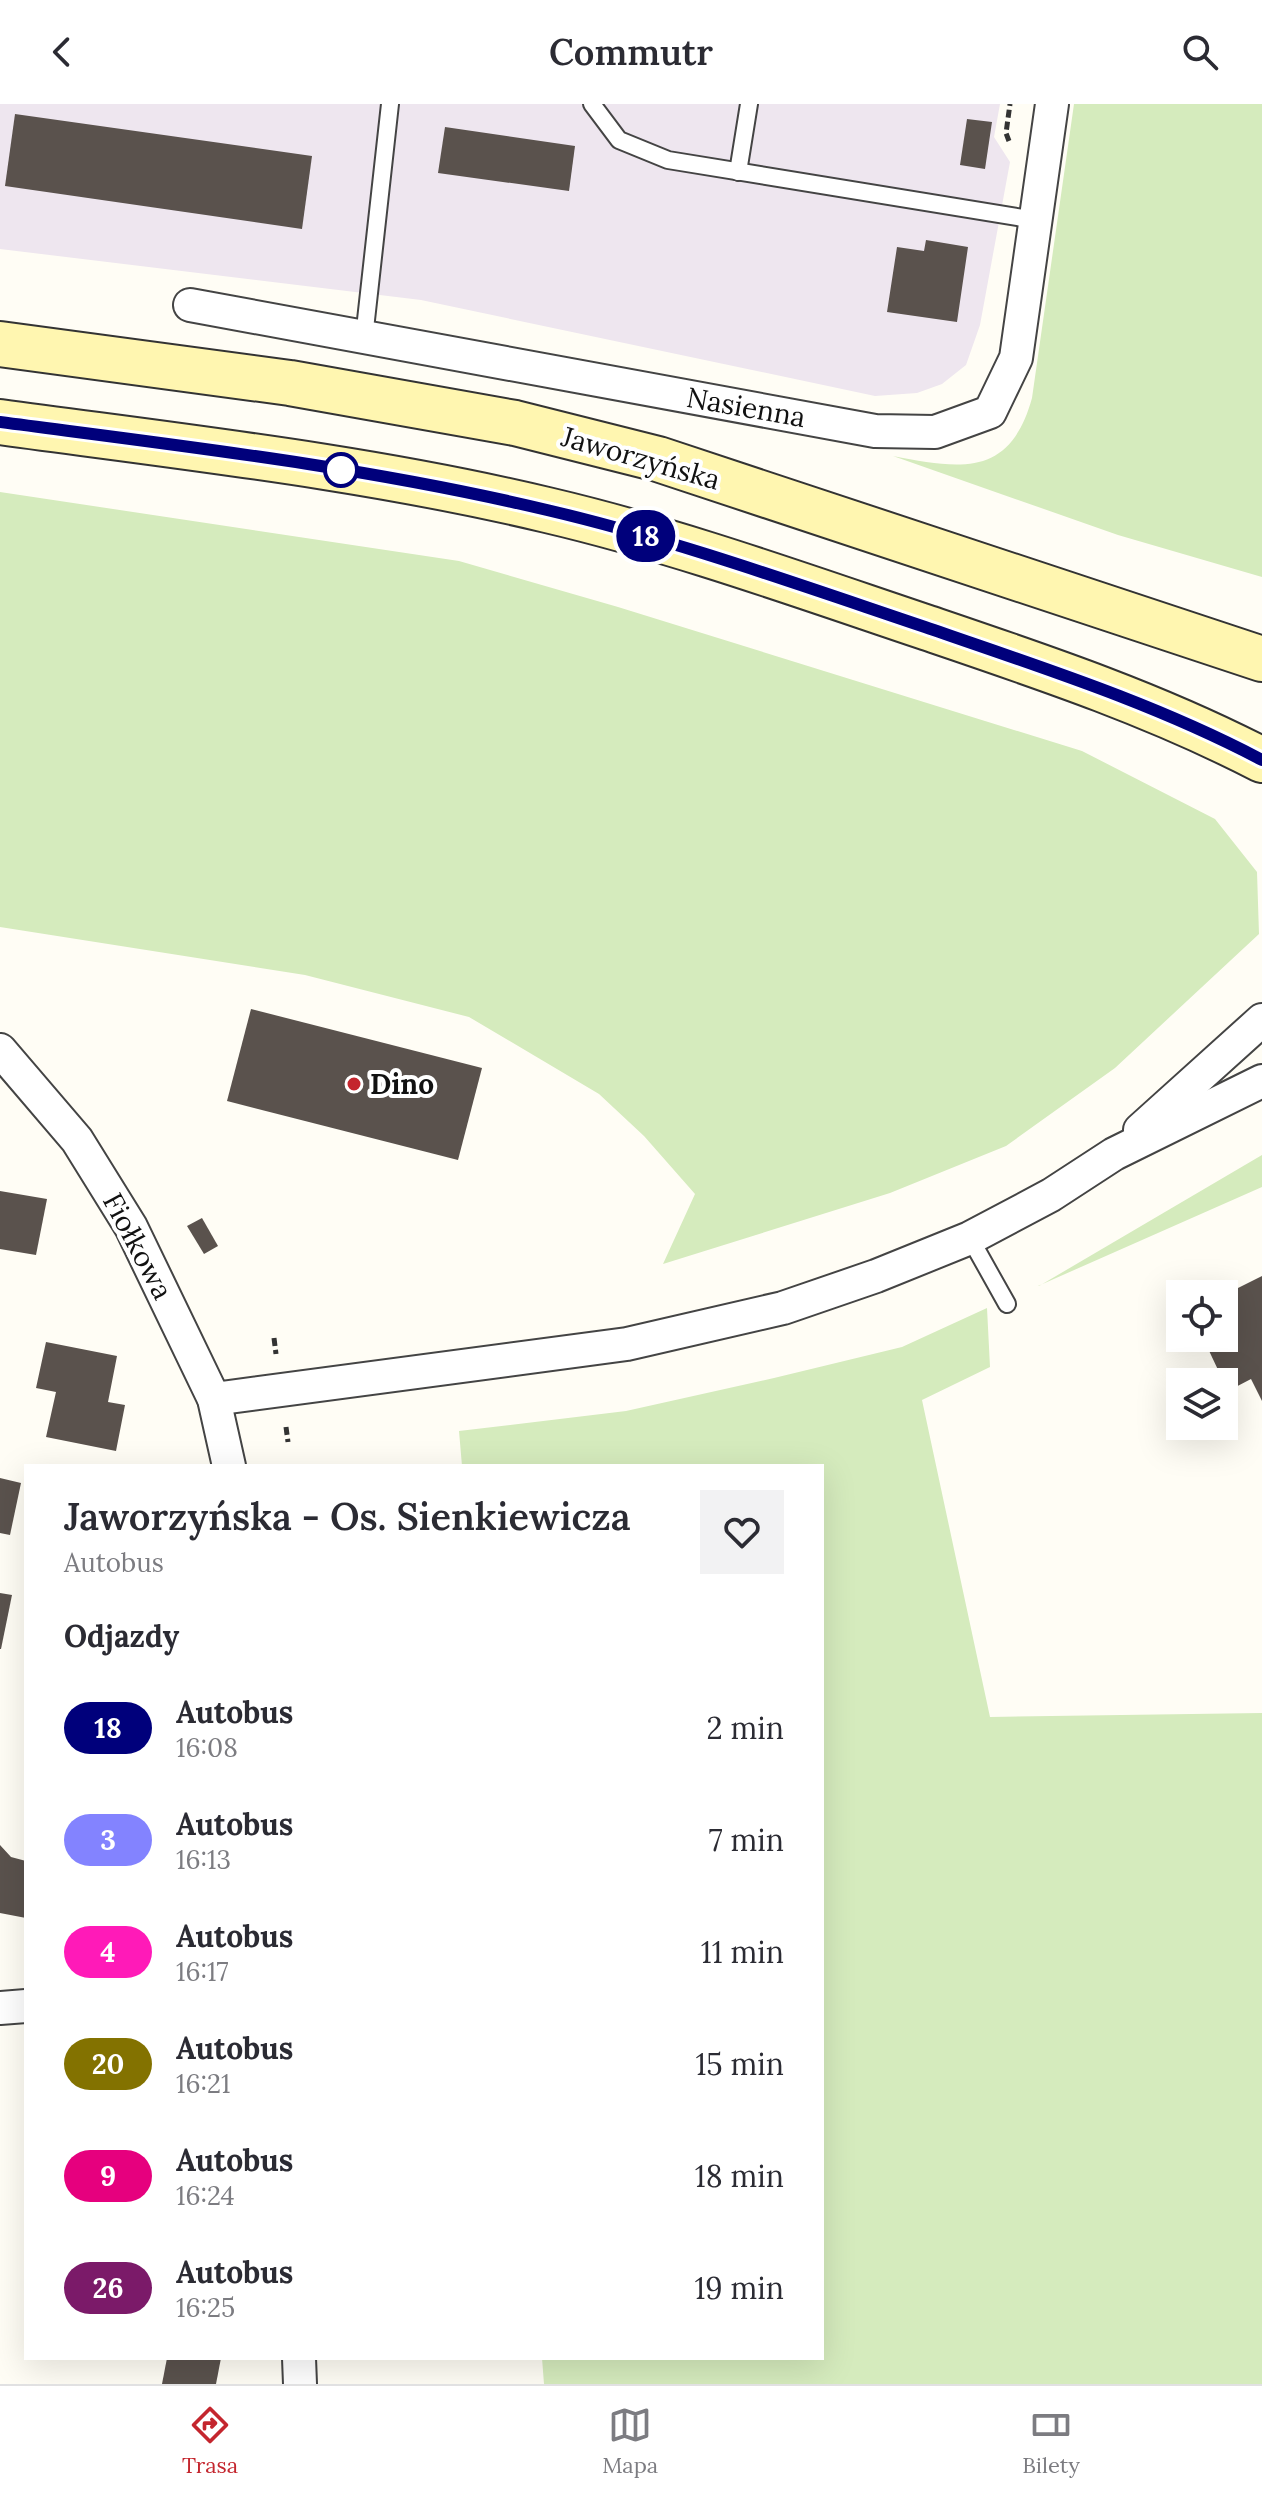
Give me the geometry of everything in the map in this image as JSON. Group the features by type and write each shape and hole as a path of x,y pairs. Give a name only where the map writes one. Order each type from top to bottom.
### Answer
{"main road":[{"name":"Jaworzyńska","path":"0,344 290,383 515,423 658,459 1262,659"},
{"path":"0,422 371,474 550,510 730,561 1092,685 1188,722 1262,760"}],"street":[{"name":"Nasienna","path":"190,305 875,431 935,432 990,412 1016,358 1052,104"},
{"path":"1114,1154 1262,1020"},
{"name":"Fiołkowa","path":"0,1050 77,1140 123,1214 214,1399 229,1464"},
{"path":"214,1399 627,1344 783,1308 876,1276 970,1238 1051,1195 1114,1154 1262,1081"},
{"path":"0,2008 24,2006"},
{"path":"299,2360 300,2384"}],"lane":[{"path":"364,338 390,104"},
{"path":"592,104 619,140 668,160 1035,220"},
{"path":"738,172 749,104"},
{"path":"970,1238 1007,1304"}],"path":[{"path":"1010,104 1006,133 1012,147"}],"shaded area":[{"path":"0,104 1000,104 994,137 1010,162 980,325 966,365 942,384 917,393 875,396 421,300 0,249"}],"green space":[{"path":"1074,104 1262,104 1262,577 1118,535 893,456 940,464 979,462 996,455 1010,443 1022,424 1032,398"},
{"path":"0,492 459,561 1082,751 1215,819 1257,872 1259,934 1115,1068 1006,1146 890,1193 663,1264 695,1194 644,1136 599,1094 469,1017 305,975 0,927"},
{"path":"1262,1155 1262,1187 1042,1284"},
{"path":"987,1308 990,1367 922,1400 990,1717 1262,1713 1262,2384 544,2384 542,2360 824,2360 824,1464 462,1464 459,1431 626,1411 902,1347"}],"building":[{"path":"15,114 312,156 302,229 5,186"},
{"path":"967,119 992,122 985,169 960,165"},
{"path":"445,127 575,146 569,191 438,173"},
{"path":"926,240 968,247 957,322 887,312 897,247 924,251"},
{"name":"Dino","path":"251,1009 482,1068 458,1160 227,1101"},
{"path":"0,1191 47,1199 36,1255 0,1249"},
{"path":"202,1218 218,1246 204,1254 187,1226"},
{"path":"1262,1276 1262,1401 1251,1379 1238,1386 1238,1368 1217,1368 1210,1352 1238,1352 1238,1288"},
{"path":"46,1342 117,1356 108,1402 125,1405 116,1451 46,1437 56,1392 36,1388"},
{"path":"0,1478 21,1483 10,1535 0,1533"},
{"path":"0,1593 12,1595 1,1649 0,1649"},
{"path":"0,1845 11,1857 24,1860 24,1918 0,1913"},
{"path":"167,2360 221,2360 216,2384 162,2384"}],"bus line":[{"name":"18","path":"0,422 371,474 550,510 730,561 1054,671 1151,706 1262,760"}],"place":[{"name":"Dino","path":"354,1084"}]}
